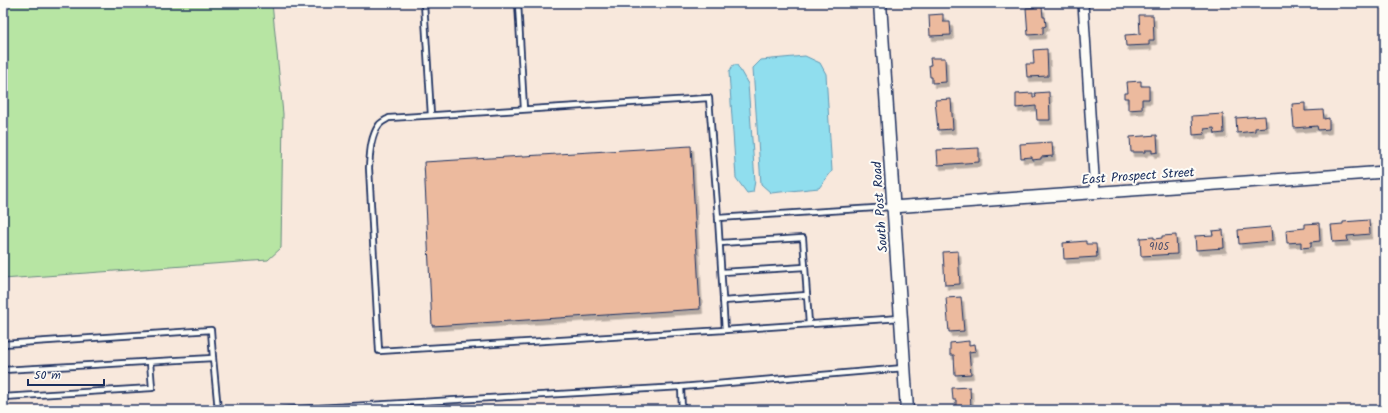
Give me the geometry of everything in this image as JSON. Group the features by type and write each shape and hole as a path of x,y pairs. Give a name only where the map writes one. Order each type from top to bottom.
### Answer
{"main road":[{"name":"South Post Road","path":"880,3 892,207 907,410"}],"street":[{"path":"1083,3 1095,192"},
{"name":"East Prospect Street","path":"892,207 1385,172"}],"lane":[{"path":"424,3 431,115"},
{"path":"518,3 524,110"},
{"path":"725,330 709,98 389,118 380,124 375,134 371,149 369,168 378,351 725,330 901,318"},
{"path":"718,218 892,207"},
{"path":"720,243 803,238 808,324"},
{"path":"722,272 805,267"},
{"path":"723,301 807,295"},
{"path":"3,344 211,330 218,410"},
{"path":"3,370 213,358"},
{"path":"3,397 152,388 150,362"},
{"path":"284,410 367,408 681,386 904,368"},
{"path":"681,386 682,410"}],"green space":[{"path":"3,3 272,3 283,114 281,248 268,260 3,279"}],"water":[{"path":"805,56 820,63 826,74 832,171 819,188 771,193 761,184 753,68 761,60"},
{"path":"733,65 737,65 748,84 755,181 753,192 747,193 736,178 729,72"}],"building":[{"path":"1042,7 1046,26 1043,27 1043,34 1028,35 1026,8"},
{"path":"943,14 943,22 950,22 951,35 930,36 929,15"},
{"path":"1139,15 1153,15 1154,40 1149,40 1149,45 1126,46 1125,35 1140,34"},
{"path":"1047,49 1048,76 1027,77 1026,64 1034,64 1033,50"},
{"path":"930,58 945,58 946,82 932,83 929,65 931,65"},
{"path":"1141,81 1141,86 1149,86 1149,99 1142,99 1142,109 1128,110 1128,98 1124,98 1124,93 1128,93 1127,82"},
{"path":"1049,92 1050,120 1037,120 1036,106 1016,108 1016,94 1033,93 1033,97 1036,97 1035,93"},
{"path":"951,99 953,129 938,130 935,100"},
{"path":"1305,103 1305,111 1323,110 1324,119 1329,118 1329,129 1318,130 1317,126 1294,128 1292,104"},
{"path":"1223,114 1224,133 1215,134 1214,128 1204,129 1205,134 1193,135 1192,116"},
{"path":"1265,116 1266,127 1255,128 1255,131 1237,133 1236,118"},
{"path":"1157,135 1158,152 1152,153 1152,150 1145,150 1145,152 1131,152 1130,137"},
{"path":"1052,142 1053,156 1041,157 1041,159 1032,160 1032,157 1021,158 1020,144"},
{"path":"691,146 700,309 432,326 424,162"},
{"path":"979,148 979,162 938,165 937,150"},
{"path":"1369,220 1370,234 1347,236 1348,241 1333,242 1331,225 1343,224 1343,222"},
{"path":"1319,223 1320,241 1311,242 1311,247 1301,248 1301,242 1287,243 1286,230 1305,228 1305,224"},
{"path":"1271,227 1272,241 1239,244 1238,230"},
{"path":"1223,230 1224,248 1196,250 1195,236 1213,235 1212,231"},
{"path":"1176,235 1177,254 1141,256 1140,238 1154,237 1154,239 1162,238 1162,236"},
{"path":"1086,241 1086,244 1096,244 1097,257 1064,259 1063,243"},
{"path":"958,251 960,284 945,285 943,252"},
{"path":"961,297 964,331 949,332 946,298"},
{"path":"969,341 969,345 975,344 976,351 969,352 971,374 955,375 954,355 950,355 950,343"},
{"path":"970,387 971,410 956,410 956,400 953,400 952,388"}]}
